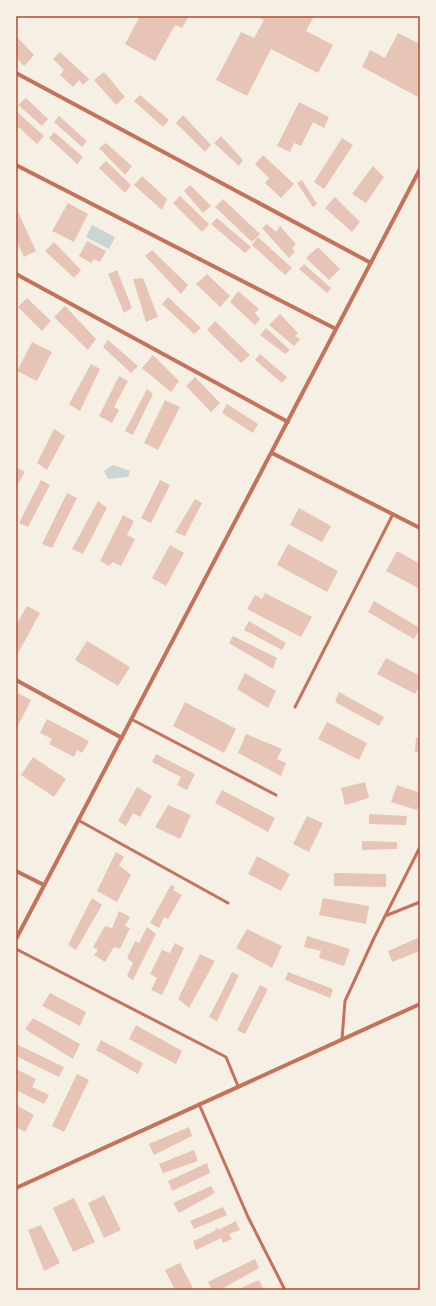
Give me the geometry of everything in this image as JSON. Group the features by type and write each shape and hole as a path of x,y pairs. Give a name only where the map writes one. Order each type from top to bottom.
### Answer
{"street":[{"path":"16,73 371,263"},
{"path":"16,165 336,329"},
{"path":"16,939 18,929 44,885 122,738 420,169"},
{"path":"16,274 288,422"},
{"path":"272,453 420,528"},
{"path":"16,680 122,738"},
{"path":"16,871 44,885"},
{"path":"16,1188 420,1004"}],"lane":[{"path":"295,707 393,514"},
{"path":"131,719 276,795"},
{"path":"78,820 228,903"},
{"path":"342,1039 345,1001 385,916 420,847"},
{"path":"385,916 420,902"},
{"path":"16,949 226,1057 238,1086"},
{"path":"199,1104 248,1217 285,1290"}],"shaded area":[{"path":"92,225 115,237 109,249 86,237"},
{"path":"113,465 130,471 128,477 108,479 104,471"}],"building":[{"path":"140,16 189,16 182,28 175,25 155,61 125,44"},
{"path":"257,16 314,16 306,31 333,45 318,73 271,49 247,96 216,80 241,32 254,38 264,20"},
{"path":"398,33 420,44 420,98 362,67 370,50 385,58"},
{"path":"18,38 34,55 24,66 16,57 16,40"},
{"path":"60,52 89,79 83,85 79,80 73,87 60,75 64,70 53,59"},
{"path":"104,72 125,97 116,105 94,80"},
{"path":"140,95 169,120 163,127 134,101"},
{"path":"26,98 48,119 42,126 18,105"},
{"path":"299,102 329,117 324,128 313,122 301,146 294,143 290,152 277,146"},
{"path":"17,112 44,136 37,144 16,125"},
{"path":"183,115 211,145 205,152 176,123"},
{"path":"59,116 87,141 82,147 54,122"},
{"path":"54,132 83,157 77,164 49,138"},
{"path":"221,136 243,160 239,166 214,143"},
{"path":"342,138 353,145 324,189 314,182"},
{"path":"106,143 132,166 125,175 99,148"},
{"path":"263,155 294,184 281,198 265,183 269,178 255,164"},
{"path":"106,161 131,185 125,193 99,168"},
{"path":"373,166 384,177 366,203 352,194"},
{"path":"142,176 167,199 162,210 134,185"},
{"path":"302,180 317,204 313,207 297,183"},
{"path":"190,185 211,206 203,213 184,191"},
{"path":"180,196 209,224 202,232 173,203"},
{"path":"335,197 360,222 352,232 325,208"},
{"path":"223,199 260,234 252,242 215,207"},
{"path":"68,203 88,214 74,242 52,231"},
{"path":"18,212 36,251 24,257 16,240 16,213"},
{"path":"217,218 251,247 245,253 211,224"},
{"path":"267,224 276,232 280,226 296,244 292,248 295,252 289,258 262,228"},
{"path":"258,237 292,268 285,275 252,245"},
{"path":"87,241 106,251 100,262 94,259 91,263 79,256"},
{"path":"54,242 81,270 74,278 45,251"},
{"path":"318,247 340,269 329,280 306,258"},
{"path":"152,250 188,285 181,294 145,256"},
{"path":"304,264 331,288 327,293 299,269"},
{"path":"117,270 132,308 124,313 108,274"},
{"path":"207,274 230,296 220,307 196,284"},
{"path":"143,278 158,317 146,322 133,279"},
{"path":"238,291 259,309 255,313 260,319 255,325 230,302"},
{"path":"168,297 201,328 194,334 162,304"},
{"path":"27,298 51,321 42,331 18,307"},
{"path":"65,306 96,339 88,350 54,317"},
{"path":"280,314 298,333 295,336 300,339 294,346 269,325"},
{"path":"215,321 250,355 241,363 207,330"},
{"path":"266,328 290,350 285,354 260,335"},
{"path":"108,340 138,366 131,373 103,347"},
{"path":"32,342 52,352 37,381 17,371"},
{"path":"260,354 287,377 282,383 255,360"},
{"path":"153,355 179,381 171,392 142,368"},
{"path":"91,364 100,369 80,411 69,404"},
{"path":"119,376 128,381 114,407 119,410 112,423 99,416"},
{"path":"195,377 220,403 211,412 186,386"},
{"path":"147,389 153,394 133,435 125,431"},
{"path":"165,400 180,407 158,450 144,443"},
{"path":"227,404 258,424 253,433 222,413"},
{"path":"54,429 65,436 47,470 37,463"},
{"path":"16,467 25,472 16,487"},
{"path":"41,480 50,485 28,527 19,523"},
{"path":"160,480 170,485 151,523 141,518"},
{"path":"67,493 77,498 52,548 42,544"},
{"path":"195,499 202,503 185,536 175,532"},
{"path":"98,501 107,508 83,554 72,549"},
{"path":"299,508 331,526 322,542 290,525"},
{"path":"123,515 134,521 127,535 135,539 121,566 113,562 109,566 100,561"},
{"path":"288,544 338,571 327,592 277,565"},
{"path":"170,545 184,553 166,586 152,578"},
{"path":"397,551 420,564 420,589 386,571"},
{"path":"265,593 312,617 301,637 247,609 255,595 262,599"},
{"path":"374,601 420,628 414,639 368,612"},
{"path":"27,606 40,613 16,657 16,625"},
{"path":"249,621 286,643 282,650 244,630"},
{"path":"233,636 277,658 273,669 229,643"},
{"path":"87,641 130,667 118,686 75,660"},
{"path":"386,658 420,676 420,685 415,694 377,674"},
{"path":"245,673 276,691 268,708 237,689"},
{"path":"339,692 384,717 379,726 335,702"},
{"path":"18,693 31,700 16,730 16,696"},
{"path":"185,702 236,729 224,753 173,726"},
{"path":"47,719 89,741 82,753 77,750 74,757 49,744 52,739 40,733"},
{"path":"327,722 367,743 359,760 318,739"},
{"path":"246,734 282,749 277,759 286,763 281,776 238,753"},
{"path":"416,738 420,738 420,752 415,752"},
{"path":"156,754 195,774 187,790 177,785 181,777 152,762"},
{"path":"33,757 66,779 54,797 21,775"},
{"path":"365,782 369,798 345,805 341,788"},
{"path":"397,785 420,793 420,802 417,810 391,802"},
{"path":"137,787 152,796 140,817 133,813 126,826 118,821"},
{"path":"222,790 275,818 268,832 215,803"},
{"path":"168,805 191,815 180,839 155,827"},
{"path":"369,814 407,816 406,825 369,824"},
{"path":"307,816 323,823 309,852 293,844"},
{"path":"362,841 397,842 397,849 362,850"},
{"path":"116,852 124,857 119,865 131,875 117,902 97,891"},
{"path":"257,856 290,874 281,891 248,874"},
{"path":"334,873 386,874 386,887 334,886"},
{"path":"171,885 175,887 173,890 182,895 168,919 164,917 159,928 150,923"},
{"path":"92,898 102,905 76,950 68,945"},
{"path":"323,898 369,906 366,924 319,915"},
{"path":"119,911 130,917 125,926 130,928 120,949 114,947 105,962 94,955 98,950 93,947 105,926 112,928"},
{"path":"147,927 156,934 133,980 127,976 133,963 127,958 135,941 139,943"},
{"path":"247,929 282,946 272,968 236,948"},
{"path":"307,936 350,949 344,966 319,958 321,951 304,947"},
{"path":"420,937 420,951 392,962 388,951"},
{"path":"175,943 184,948 162,995 151,990 157,978 150,974 162,950 170,953"},
{"path":"200,954 215,961 189,1008 178,999"},
{"path":"232,972 239,975 217,1021 209,1017"},
{"path":"288,972 333,989 330,998 285,980"},
{"path":"260,985 268,989 245,1034 237,1030"},
{"path":"50,993 86,1012 80,1026 42,1006"},
{"path":"33,1018 80,1044 73,1059 25,1029"},
{"path":"136,1025 182,1051 176,1064 129,1039"},
{"path":"101,1040 143,1063 138,1074 96,1050"},
{"path":"16,1044 64,1067 59,1077 16,1056"},
{"path":"16,1069 36,1079 32,1087 49,1095 44,1104 16,1090"},
{"path":"77,1074 89,1080 64,1132 52,1126"},
{"path":"16,1105 34,1115 25,1132 16,1127"},
{"path":"189,1127 192,1136 154,1155 149,1144"},
{"path":"194,1150 198,1161 163,1173 159,1164"},
{"path":"207,1163 210,1173 172,1191 168,1181"},
{"path":"211,1186 215,1193 179,1213 173,1203"},
{"path":"104,1195 121,1230 104,1238 88,1203"},
{"path":"74,1198 95,1242 73,1252 53,1208"},
{"path":"223,1207 227,1215 194,1229 190,1221"},
{"path":"236,1221 240,1230 229,1234 232,1239 223,1243 221,1238 196,1250 193,1241 216,1230 215,1228 218,1230"},
{"path":"41,1225 60,1263 44,1271 28,1230"},
{"path":"255,1259 259,1268 220,1290 212,1290 208,1282"},
{"path":"180,1263 194,1290 175,1290 165,1270"},
{"path":"259,1280 264,1290 237,1290"}]}
